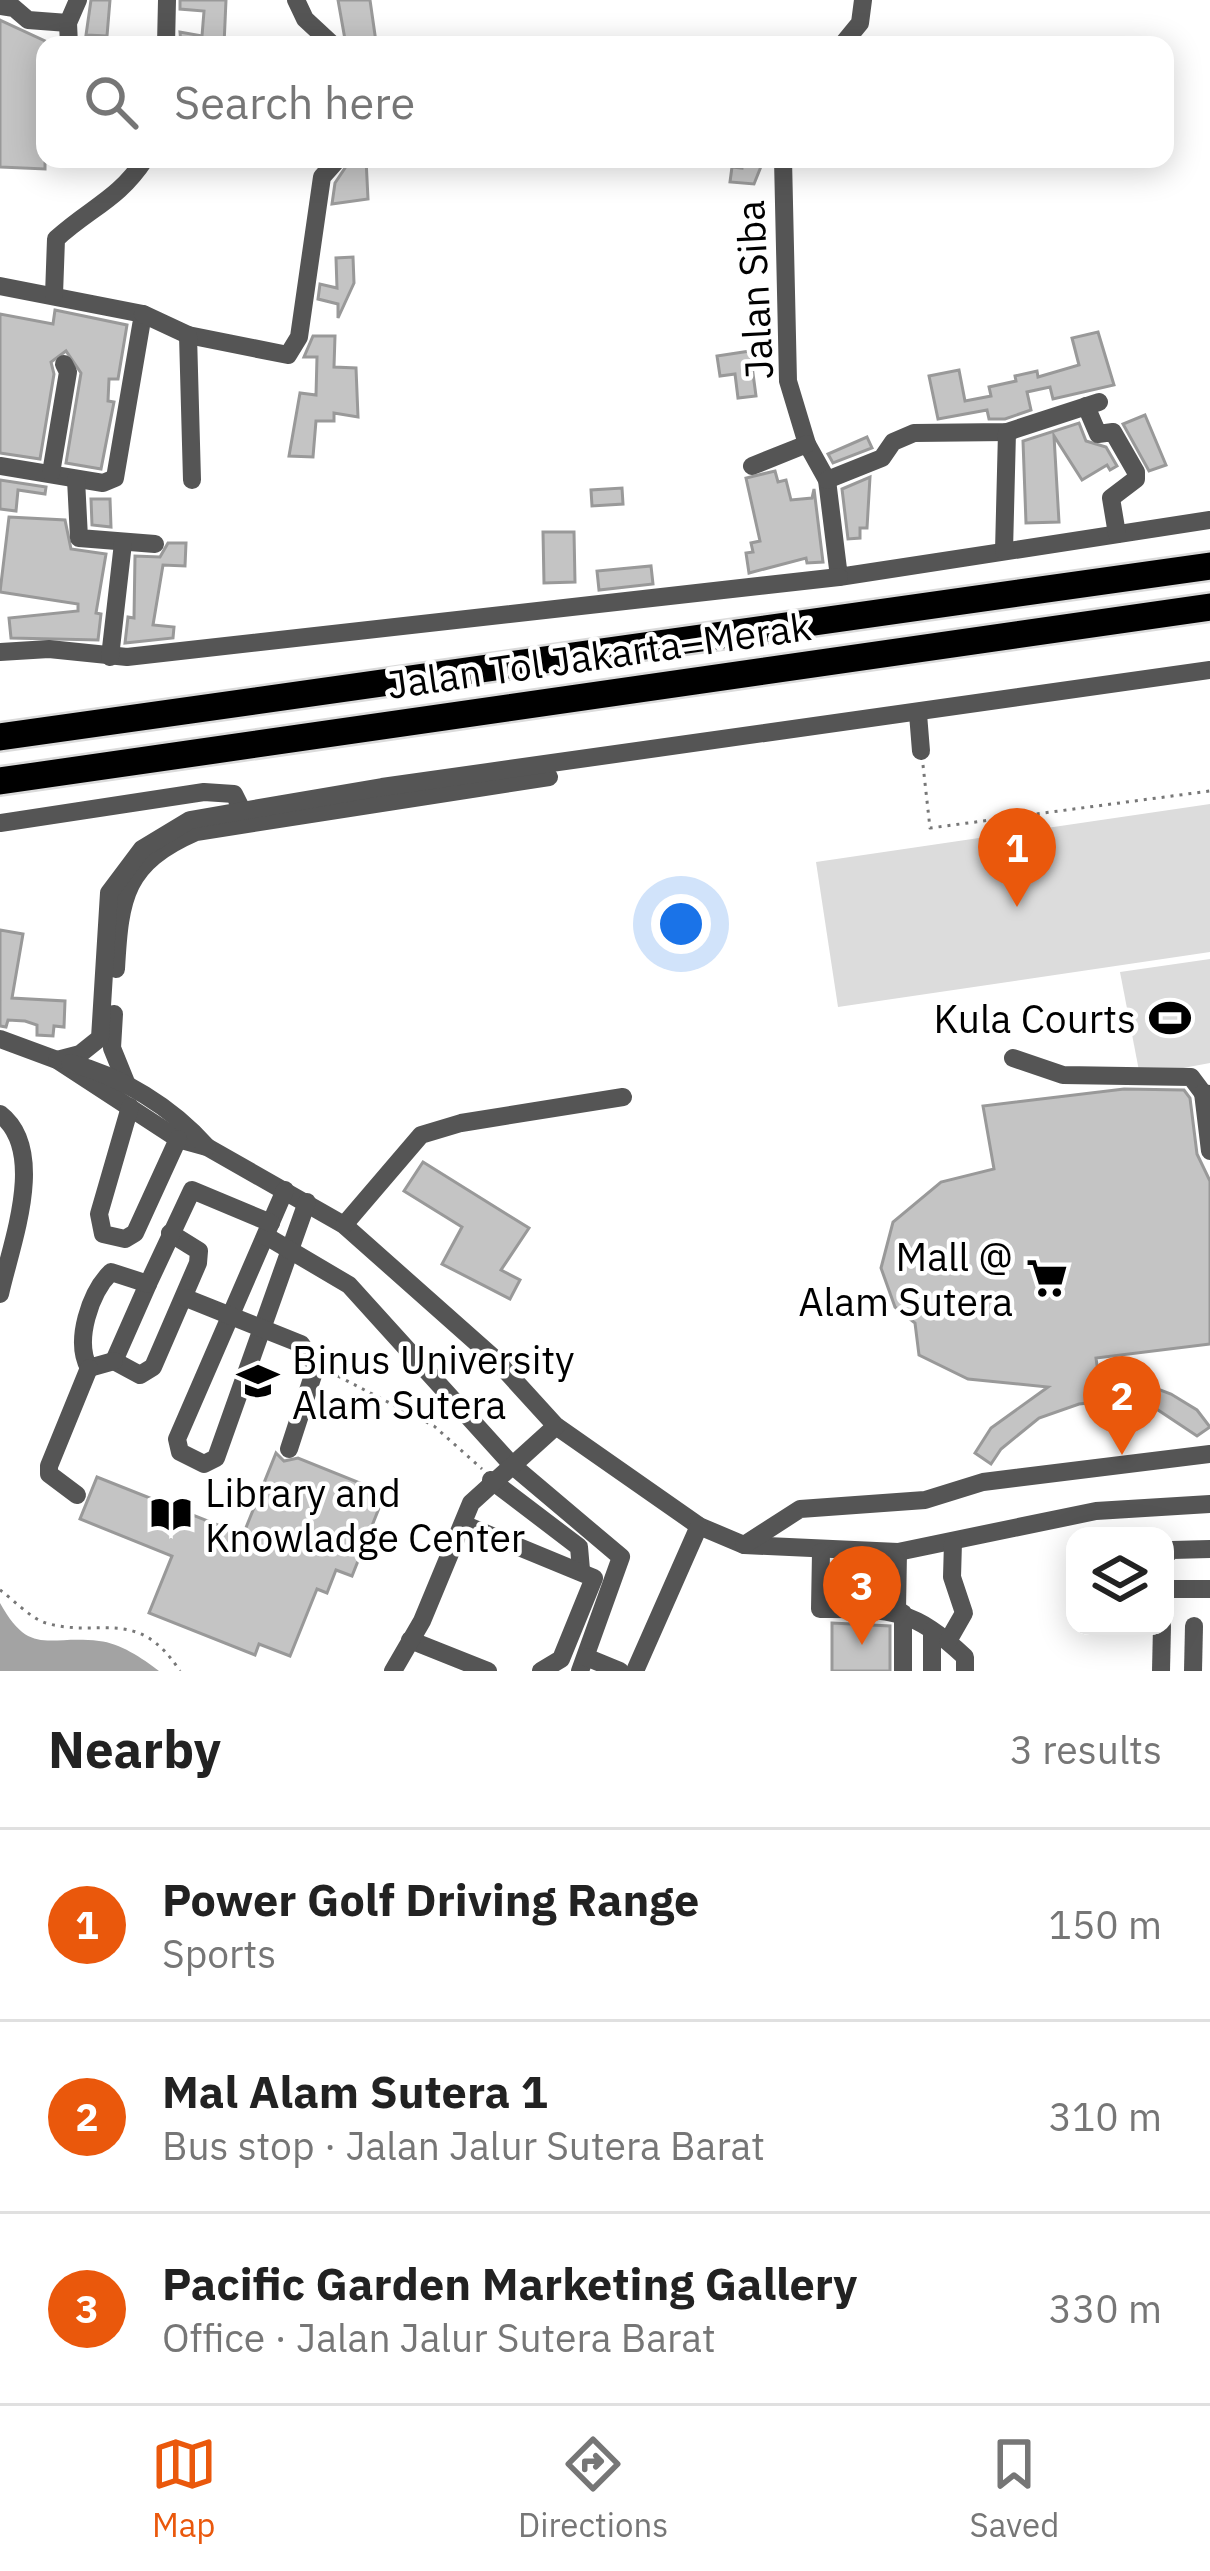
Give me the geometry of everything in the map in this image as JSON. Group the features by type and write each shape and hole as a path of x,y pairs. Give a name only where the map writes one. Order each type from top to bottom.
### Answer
{"highway":[{"name":"Jalan Tol Jakarta–Merak","path":"0,737 1210,566"},
{"name":"Jalan Tol Jakarta–Merak","path":"0,781 1210,607"}],"street":[{"path":"69,36 68,23 78,0"},
{"path":"166,0 166,36"},
{"path":"296,0 305,19 323,36"},
{"path":"849,36 860,23 863,0"},
{"path":"0,6 14,8 28,20 68,23"},
{"path":"54,295 56,239 88,209 116,198 138,168"},
{"path":"0,286 143,314 188,335 288,355 294,349 322,177 330,168"},
{"name":"Jalan Siba","path":"783,168 788,382 807,444 826,480"},
{"path":"0,466 103,483 115,478 143,314"},
{"path":"188,335 192,480"},
{"path":"51,473 68,372 64,364"},
{"path":"838,578 826,480 882,458 893,442 914,434 1006,432 1092,404 1098,434 1113,432 1136,472 1136,479 1111,499 1117,534"},
{"path":"1004,551 1006,432"},
{"path":"752,466 807,444"},
{"path":"76,479 77,536 155,544"},
{"path":"0,652 49,650 110,657 838,578 1210,520"},
{"path":"110,657 123,543"},
{"path":"57,1060 94,1047 100,1037 105,909 124,867 158,836 190,820 1210,670"},
{"path":"918,714 921,751"},
{"path":"127,1084 112,1048 119,915 127,886 166,845 196,832 567,774 657,752"},
{"path":"0,823 204,792 234,794 242,810"},
{"path":"0,1040 127,1084 188,1125 207,1147"},
{"path":"1013,1058 1063,1075 1190,1077 1206,1093 1210,1151"},
{"path":"57,1060 178,1139 207,1147 344,1225 495,1359 556,1426 699,1526 744,1545 891,1552 1096,1511 1210,1504"},
{"path":"344,1225 422,1135 622,1097"},
{"path":"130,1107 99,1214 103,1234 125,1239 136,1233 178,1139"},
{"path":"0,1114 22,1144 22,1182 0,1294"},
{"path":"2,1192 22,1182"},
{"path":"114,1361 187,1197 198,1190 268,1230 349,1285 512,1465 621,1558 583,1664 620,1671"},
{"path":"285,1190 176,1446 192,1460 204,1464 216,1458 307,1202"},
{"path":"89,1368 114,1361 132,1373 149,1372 186,1298 199,1252 170,1233"},
{"path":"77,1496 49,1474 49,1466 89,1368 82,1343 104,1278 120,1273 148,1284"},
{"path":"186,1298 229,1325 301,1344 316,1366 289,1449"},
{"path":"196,1405 230,1417"},
{"path":"393,1671 471,1503 491,1480 556,1426"},
{"path":"744,1545 800,1509 925,1500 983,1482 1210,1454"},
{"path":"491,1480 579,1547 581,1570"},
{"path":"463,1524 594,1578 562,1659 542,1671"},
{"path":"635,1671 699,1526"},
{"path":"932,1671 940,1636 964,1613 952,1577 953,1542"},
{"path":"1174,1550 1210,1549"},
{"path":"821,1552 820,1609 895,1610 965,1657 965,1671"},
{"path":"891,1552 903,1671"},
{"path":"1174,1589 1210,1588"},
{"path":"1162,1635 1161,1667 1193,1668 1195,1625"},
{"path":"410,1640 488,1671"}],"path":[{"path":"921,751 930,828 1210,791"},
{"path":"316,1366 434,1426 491,1480"},
{"path":"0,1590 47,1623 113,1625 133,1632 158,1645 180,1671"}],"shaded area":[{"path":"1210,804 1210,952 838,1007 816,862"},
{"name":"Kula Courts","path":"1210,959 1210,1063 1140,1076 1120,972"},
{"path":"0,1603 31,1637 107,1642 159,1671 0,1671"}],"building":[{"path":"91,0 110,0 107,36 86,35"},
{"path":"180,0 226,0 224,36 202,36 204,11 180,9"},
{"path":"338,0 370,0 375,36 344,36"},
{"path":"0,20 36,37 36,168 45,169 0,167"},
{"path":"345,168 366,168 368,199 332,204 335,183"},
{"path":"732,168 760,168 754,184 730,182"},
{"path":"353,257 354,283 338,318 338,304 318,299 320,284 337,288 336,258"},
{"path":"55,310 127,325 118,379 109,379 108,401 114,402 101,469 66,463 81,373 66,351 51,362 54,374 40,459 0,453 0,314 53,324"},
{"path":"1098,332 1114,385 1053,399 1050,387 1027,392 1031,410 1005,419 989,419 987,410 938,419 929,376 959,370 965,401 991,396 989,387 1016,381 1015,376 1037,371 1038,377 1079,365 1072,338"},
{"path":"313,336 335,336 334,367 356,368 358,417 334,413 334,421 316,421 313,457 289,456 300,393 316,395 317,357 304,357"},
{"path":"750,351 756,396 738,398 735,374 720,376 717,356"},
{"path":"1145,415 1166,465 1149,471 1123,424"},
{"path":"1079,423 1086,441 1106,447 1117,466 1110,470 1107,465 1082,480 1054,436 1059,522 1026,523 1023,441"},
{"path":"867,437 872,448 833,463 828,454"},
{"path":"775,471 778,482 786,480 791,500 812,498 814,489 823,562 807,563 806,558 749,573 746,553 753,552 751,543 760,541 746,478"},
{"path":"870,477 867,528 860,528 860,538 848,539 842,489"},
{"path":"0,480 46,487 45,494 18,490 16,511 0,509"},
{"path":"622,488 623,504 592,506 591,490"},
{"path":"91,499 110,499 111,527 92,525"},
{"path":"9,517 65,520 71,549 106,554 96,613 101,614 98,640 11,638 9,618 78,611 78,604 0,592"},
{"path":"543,532 574,532 575,582 544,583"},
{"path":"168,543 186,543 185,566 163,565 153,625 174,627 173,638 125,643 128,617 134,618 135,556 160,557"},
{"path":"651,566 653,584 599,590 597,571"},
{"path":"0,930 23,934 12,998 65,1001 64,1027 54,1026 53,1036 37,1035 37,1025 25,1021 8,1020 6,1027 0,1026"},
{"name":"Mall @ Alam Sutera","path":"1124,1089 1184,1090 1190,1098 1197,1154 1210,1181 1210,1344 1096,1358 1099,1379 1142,1383 1171,1394 1197,1410 1210,1427 1197,1436 1155,1408 1108,1401 1079,1404 1039,1418 1001,1449 991,1464 975,1453 991,1428 1048,1387 968,1379 919,1355 915,1323 895,1307 881,1268 893,1222 941,1182 994,1169 983,1106"},
{"path":"423,1162 529,1228 501,1270 520,1280 510,1299 442,1264 462,1227 404,1191"},
{"path":"276,1453 284,1461 298,1458 385,1493 352,1576 336,1570 327,1593 317,1589 290,1656 259,1644 255,1655 149,1613 172,1556 80,1519 97,1477 243,1535"},
{"path":"832,1623 890,1626 890,1671 832,1671"}],"place":[{"name":"Power Golf Driving Range","path":"1017,907"},
{"name":"Kula Courts","path":"1170,1018"},
{"name":"Mall @ Alam Sutera","path":"1047,1278"},
{"name":"Binus University Alam Sutera","path":"258,1381"},
{"name":"Mal Alam Sutera 1","path":"1122,1455"},
{"name":"Library and Knowladge Center","path":"171,1514"},
{"name":"Pacific Garden Marketing Gallery","path":"862,1645"}]}
